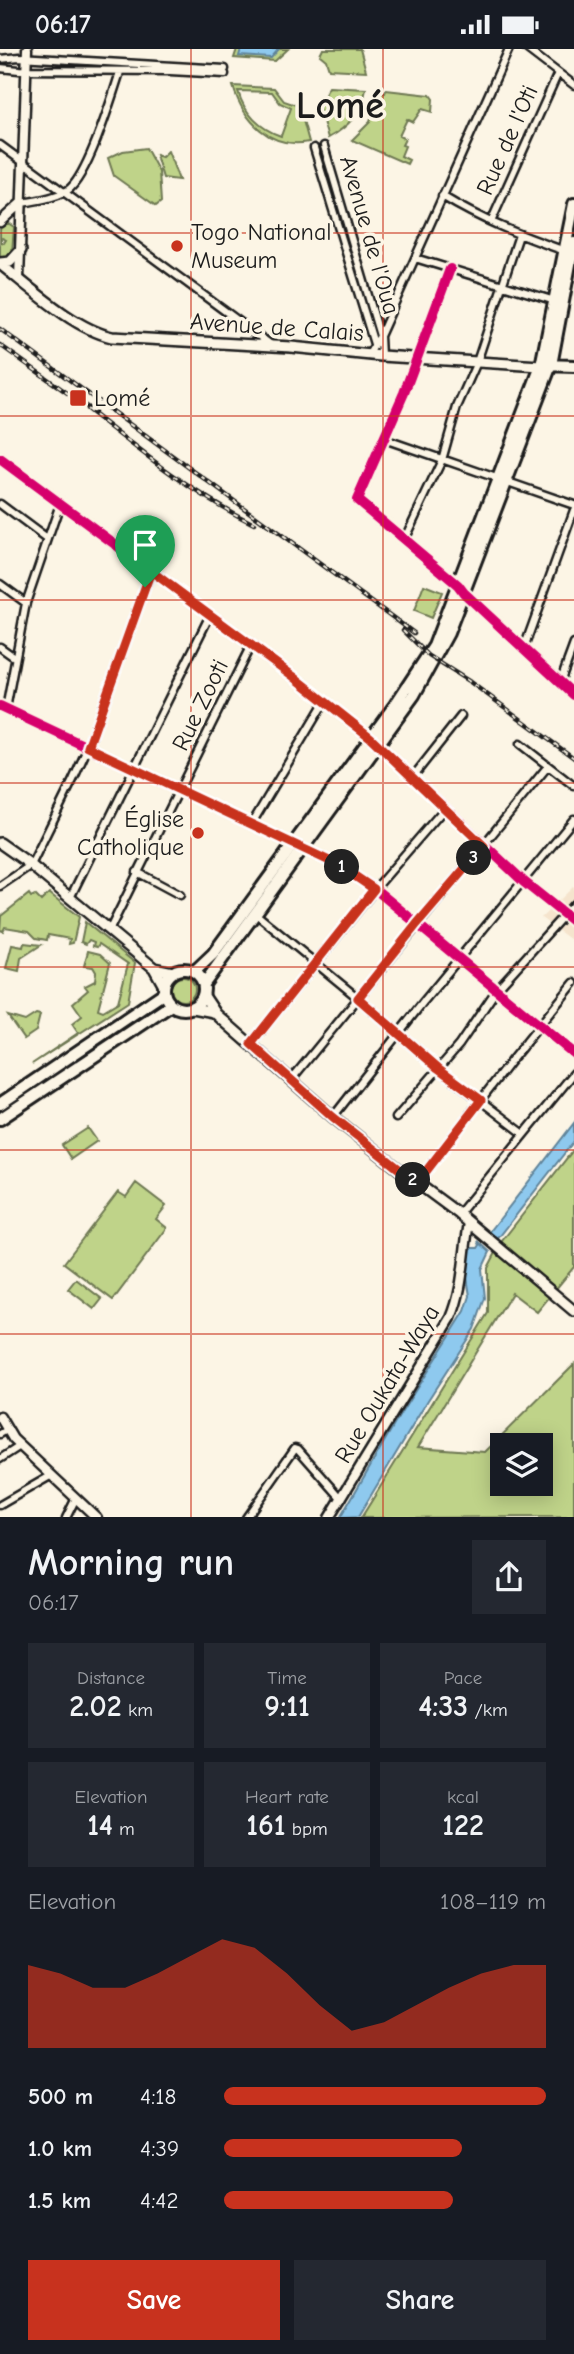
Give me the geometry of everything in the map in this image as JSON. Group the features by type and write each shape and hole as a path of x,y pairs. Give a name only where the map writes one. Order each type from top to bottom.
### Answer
{"highway":[{"path":"195,971 212,954 297,847 374,741 429,656 461,589 546,365 569,247 574,204"},
{"path":"546,365 555,301 569,247"},
{"name":"Avenue de Calais","path":"546,365 574,366"},
{"path":"195,971 182,968 173,972 165,981 164,990 171,1005 181,1009 192,1007 256,914 297,847"},
{"path":"195,971 204,990"},
{"path":"0,1104 164,990"},
{"path":"0,1119 171,1005"},
{"path":"65,1060 73,1070"}],"main road":[{"path":"0,263 10,262 21,250"},
{"name":"Avenue de Calais","path":"0,263 64,313 91,330 106,335 381,356 546,365"},
{"path":"0,843 31,865 154,968 164,990"},
{"path":"154,968 173,972"},
{"path":"204,990 214,1012 333,1117 459,1214 574,1311"},
{"path":"192,1007 214,1012"}],"street":[{"path":"374,344 380,336 509,49"},
{"path":"527,49 574,85"},
{"path":"19,279 27,54"},
{"path":"27,54 225,72 4,68 4,59 27,54"},
{"path":"2,221 21,203 65,192 76,182 93,149 120,72"},
{"name":"Rue de l'Oti","path":"491,222 558,73"},
{"path":"0,145 272,346"},
{"name":"Avenue de l'Oua","path":"324,146 380,336 381,356"},
{"name":"Avenue de l'Oua","path":"314,148 374,344 369,354"},
{"path":"442,196 467,212 519,235 569,247"},
{"path":"2,221 14,222 20,229"},
{"path":"404,540 442,460 457,407 477,362 519,235"},
{"path":"415,258 555,301"},
{"path":"450,269 418,358 357,500 461,589 574,695"},
{"path":"384,439 574,505"},
{"path":"0,459 325,701 374,741 524,882 574,922"},
{"path":"61,504 26,603 3,708 340,866 374,889 460,958 574,1054"},
{"path":"0,505 47,539"},
{"path":"524,648 574,510"},
{"path":"0,886 31,865 88,747 151,571"},
{"path":"0,584 26,603"},
{"path":"70,898 210,615"},
{"path":"560,682 574,644"},
{"name":"Rue Zooti","path":"109,931 251,645"},
{"path":"0,647 15,657"},
{"path":"251,825 325,701"},
{"path":"412,778 461,716"},
{"path":"520,744 574,786"},
{"path":"291,1080 548,766"},
{"path":"251,1044 374,889 444,809"},
{"path":"333,1117 574,819"},
{"path":"137,873 180,895"},
{"path":"396,1118 468,1033 498,989 574,904"},
{"path":"256,914 438,1068 524,1134"},
{"path":"417,1183 574,983"},
{"path":"459,1214 574,1073"},
{"name":"Rue Oukata-Waya","path":"330,1517 451,1318 461,1287 469,1223"},
{"path":"0,1417 3,1432 97,1517"},
{"path":"0,1459 20,1446"},
{"path":"246,1517 295,1448 342,1499"},
{"path":"0,1505 52,1475"},
{"path":"66,1517 76,1498"}],"shaded area":[{"path":"574,886 574,942 541,918"}],"green space":[{"path":"237,49 288,49 275,61 234,58"},
{"path":"323,49 360,49 366,71 329,69 326,60 320,55"},
{"path":"233,86 274,88 284,101 299,106 309,142 295,143 270,137 251,121","holes":["238,91 272,92 280,103 291,108 281,136 254,119 244,106"]},
{"path":"329,87 366,89 353,118 328,138 317,102 323,98"},
{"path":"386,90 430,95 433,99 432,112 422,109 413,122 407,119 399,136 405,139 401,156 409,160 407,164 352,140 370,122 379,93 385,93"},
{"path":"146,148 159,172 161,202 156,206 114,176 108,158 123,151"},
{"path":"168,151 179,180 163,178 156,155 162,157"},
{"path":"8,223 14,227 12,253 7,258 0,258 0,229"},
{"path":"424,585 442,592 431,618 414,611"},
{"path":"49,893 79,917 73,943 69,944 70,939 48,935 47,940 36,938 29,931 5,927 3,931 0,930 1,916 29,894 31,897 35,895 41,901"},
{"path":"85,922 135,963 128,1002 32,1064 78,1033 72,1024 82,1016 73,1003 88,990 85,986 95,981 96,972 93,967 84,966 88,951 100,954 110,963 98,1009 103,1011 118,1002 128,964 99,944 97,947 89,940 86,944 81,942"},
{"path":"24,943 41,945 21,958 19,971 6,968 12,945 23,947"},
{"path":"183,977 194,984 195,989 188,1000 183,1001 172,994 171,989 178,978"},
{"path":"36,1014 40,1015 36,1031 24,1039 8,1016 25,1021"},
{"path":"88,1128 97,1141 71,1159 62,1145"},
{"path":"574,1149 574,1267 537,1312 512,1293 418,1447 485,1452 490,1447 490,1496 553,1496 553,1433 504,1433 574,1364 574,1517 362,1517 488,1313 488,1268 502,1241"},
{"path":"136,1183 166,1206 156,1219 167,1228 113,1300 64,1263 118,1192 126,1197"},
{"path":"76,1279 102,1299 94,1309 68,1289"}],"water":[{"path":"241,49 279,49 271,58 239,56"},
{"path":"574,1123 574,1141 496,1241 488,1234"},
{"path":"478,1241 490,1252 482,1269 485,1298 474,1329 358,1517 341,1517 465,1311 470,1296 466,1271 468,1250 480,1245"}],"railway":[{"path":"0,329 414,633"},
{"path":"0,345 94,412"},
{"path":"87,409 188,486 254,524"},
{"path":"403,630 429,656 470,682 574,758"}],"cycle path":[{"path":"450,269 404,393 357,500 458,585 574,695"},
{"path":"0,459 293,676 370,737 524,882 574,922"},
{"path":"0,706 340,866 375,889 574,1054"}],"place":[{"name":"Togo National Museum","path":"177,246"},
{"name":"Lomé","path":"78,398"},
{"name":"Église Catholique","path":"198,833"}],"district":[{"name":"Lomé","path":"340,106"}],"route":[{"path":"151,571 293,676 370,737 484,846 358,998 438,1068 481,1100 417,1183 333,1117 251,1044 374,889 340,866 88,747 145,587 151,571"}]}
